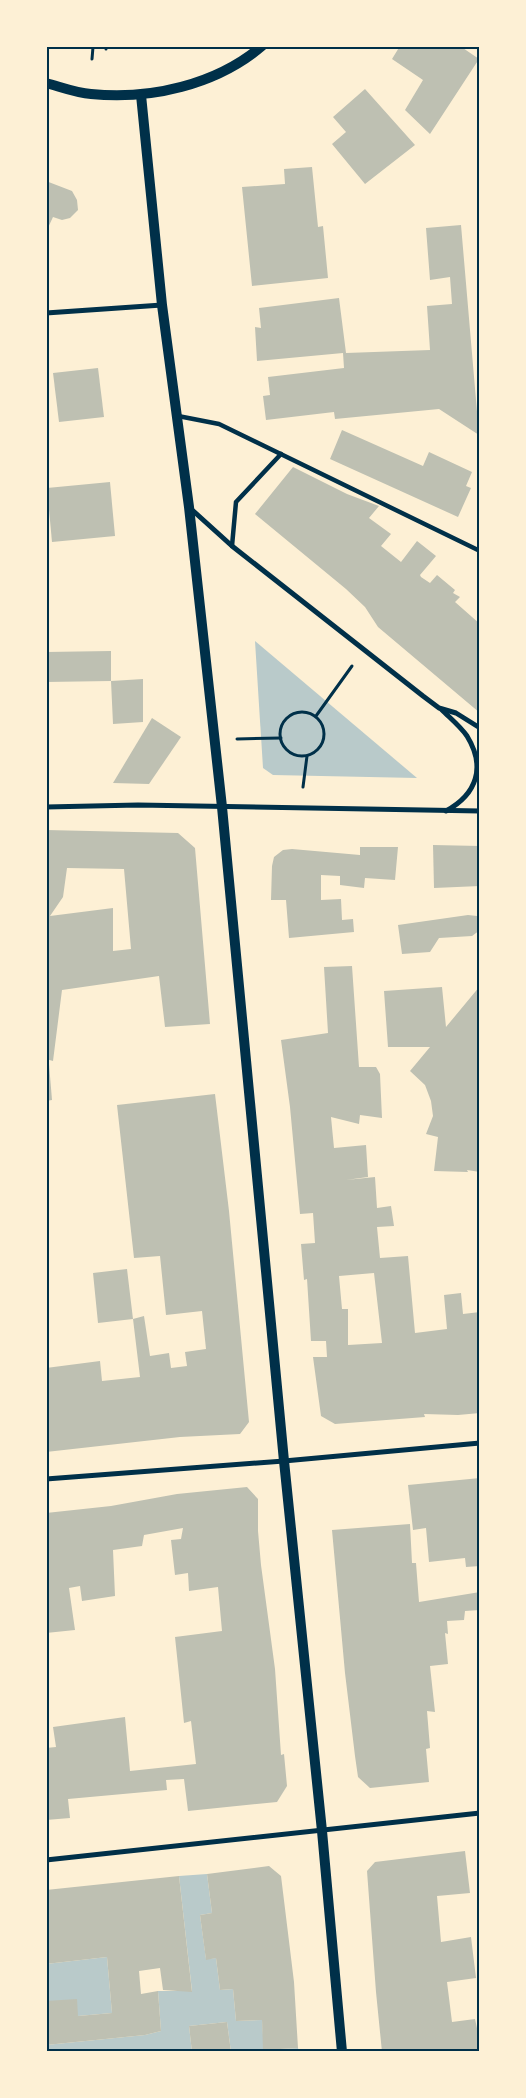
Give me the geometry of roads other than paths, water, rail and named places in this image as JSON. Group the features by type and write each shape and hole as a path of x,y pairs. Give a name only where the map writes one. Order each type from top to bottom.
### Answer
{"main road":[{"path":"46,83 90,94 141,95 184,86 220,73 253,54 262,46"},
{"path":"141,95 162,305 189,507 222,807 342,2052"}],"street":[{"path":"46,313 162,305"},
{"path":"178,416 219,424 480,551"},
{"path":"232,546 236,502 281,454"},
{"path":"189,507 232,546 439,708 466,734 476,757 477,771 474,783 459,804 444,811"},
{"path":"439,708 456,713 480,728"},
{"path":"46,807 222,807 480,811"},
{"path":"46,1479 284,1461 480,1443"},
{"path":"46,1860 480,1813"}]}
